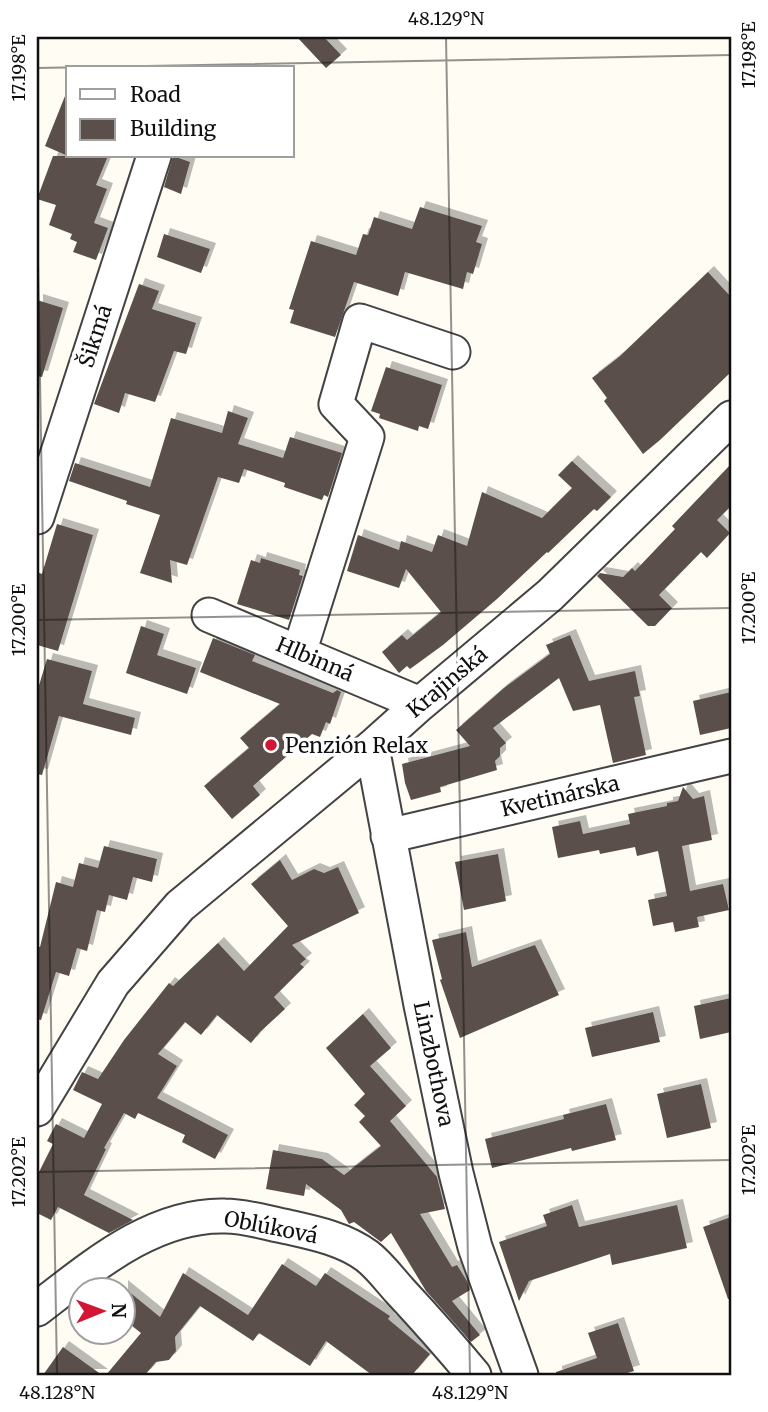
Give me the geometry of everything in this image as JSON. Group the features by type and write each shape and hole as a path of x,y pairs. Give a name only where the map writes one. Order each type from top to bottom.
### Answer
{"street":[{"name":"Šikmá","path":"37,517 153,158"},
{"path":"299,653 367,437 335,404 360,321 453,352"},
{"name":"Krajinská","path":"37,1109 113,983 180,906 550,595 731,418"},
{"name":"Hlbinná","path":"209,614 420,704"},
{"name":"Linzbothova","path":"372,747 421,1005 459,1185 475,1247 522,1375"},
{"name":"Kvetinárska","path":"388,836 731,756"},
{"name":"Oblúková","path":"37,1309 110,1256 151,1232 188,1219 241,1217 303,1230 343,1242 369,1258 443,1337 474,1375"}],"building":[{"path":"297,37 324,37 341,55 326,68"},
{"path":"66,94 66,155 45,146"},
{"path":"53,156 107,158 96,185 107,189 94,223 108,228 96,260 73,252 77,242 70,239 72,234 49,225 56,205 37,199"},
{"path":"172,158 190,162 181,194 164,187"},
{"path":"420,207 482,226 476,242 482,244 473,274 467,272 463,289 405,272 398,296 354,282 335,337 290,323 294,310 289,309 311,241 356,255 363,234 368,235 374,217 412,229"},
{"path":"164,234 210,249 201,273 157,257"},
{"path":"708,272 731,297 731,372 643,454 604,401 607,398 592,378 619,357"},
{"path":"139,284 159,291 152,309 196,323 186,354 174,351 155,402 125,393 119,413 94,404"},
{"path":"37,300 63,308 42,377 37,376"},
{"path":"386,367 442,385 428,429 419,426 418,431 379,418 380,414 371,411"},
{"path":"228,411 248,418 238,444 283,458 290,437 342,453 328,497 324,495 322,500 284,487 285,483 244,469 239,483 218,477 187,565 170,560 172,583 140,573 160,515 69,481 75,463 150,487 171,418 222,433"},
{"path":"572,461 611,497 597,511 594,509 443,645 410,669 407,666 399,673 382,652 402,635 407,640 441,612 406,569 399,588 347,571 358,535 399,550 401,541 432,552 438,535 467,546 482,492 542,518 572,488 558,475"},
{"path":"731,464 731,506 717,520 730,533 707,558 701,552 659,595 672,608 655,626 648,626 597,576 600,573 623,577 632,568 635,571 675,529 672,526"},
{"path":"57,524 93,535 58,651 37,645 37,572 42,574"},
{"path":"261,558 300,570 299,575 303,576 289,620 237,604 251,560 260,563"},
{"path":"141,626 164,634 157,655 196,668 187,694 126,673"},
{"path":"570,635 589,681 635,671 640,696 634,697 646,755 613,763 600,705 573,711 559,678 493,728 506,743 500,748 500,756 495,761 497,770 440,787 441,792 411,800 402,764 470,746 456,730 504,688 550,654 546,645"},
{"path":"213,638 255,655 252,661 333,693 337,690 341,692 330,724 326,722 320,737 312,734 253,786 260,795 232,819 204,786 249,748 240,738 280,704 200,672"},
{"path":"47,659 92,671 83,704 135,718 131,735 59,716 42,775 37,774 37,692"},
{"path":"731,692 731,728 700,735 693,701"},
{"path":"683,787 693,799 704,796 712,840 682,846 690,891 723,884 729,910 697,917 699,927 675,932 673,922 653,926 648,900 667,896 658,851 637,856 635,847 600,854 599,850 558,858 552,827 580,821 583,834 630,824 628,814 678,801"},
{"path":"104,846 157,859 152,882 133,877 127,900 109,895 105,912 97,910 87,951 77,948 69,976 56,972 41,1020 37,1019 37,946 40,947 56,882 73,887 79,863 98,868"},
{"path":"498,854 506,901 464,910 455,862"},
{"path":"280,860 292,880 314,869 324,873 338,867 359,913 292,945 306,959 300,964 304,967 274,997 285,1009 251,1043 217,1015 201,1035 185,1022 158,1054 177,1066 157,1098 228,1135 215,1159 182,1142 185,1135 138,1113 135,1119 124,1113 104,1148 106,1149 84,1195 133,1220 109,1233 58,1207 51,1220 37,1213 37,1176 53,1144 47,1141 56,1124 84,1138 102,1104 73,1090 82,1072 98,1079 124,1040 169,983 173,986 218,943 244,971 288,926 251,884"},
{"path":"466,932 472,967 535,945 559,995 460,1038 440,980 442,979 432,940"},
{"path":"731,998 731,1032 700,1039 694,1006"},
{"path":"653,1012 660,1042 592,1057 585,1028"},
{"path":"363,1014 391,1048 370,1066 406,1106 390,1121 437,1177 445,1209 420,1214 452,1267 457,1265 467,1281 470,1290 452,1301 480,1335 471,1342 426,1291 391,1233 381,1242 354,1222 349,1224 341,1210 306,1184 304,1196 266,1189 273,1150 322,1159 344,1175 381,1146 359,1122 365,1116 354,1105 365,1094 326,1048"},
{"path":"701,1084 711,1128 667,1138 657,1094"},
{"path":"606,1104 616,1140 572,1151 571,1148 492,1168 485,1139 564,1119 563,1115"},
{"path":"572,1205 579,1227 677,1205 687,1248 612,1265 610,1254 529,1281 519,1301 499,1242 547,1226 543,1215"},
{"path":"731,1217 731,1299 728,1299 703,1227"},
{"path":"282,1264 316,1286 325,1273 390,1316 388,1319 430,1354 412,1375 372,1375 326,1341 310,1366 259,1333 253,1341 200,1306 175,1337 176,1351 169,1360 156,1362 145,1375 106,1375 130,1346 136,1346 136,1339 141,1333 136,1329 136,1297 160,1317 183,1273 248,1315"},
{"path":"618,1323 634,1371 621,1375 556,1375 556,1372 597,1358 588,1333"},
{"path":"63,1347 102,1375 43,1375"}],"place":[{"name":"Penzión Relax","path":"271,745"}]}
